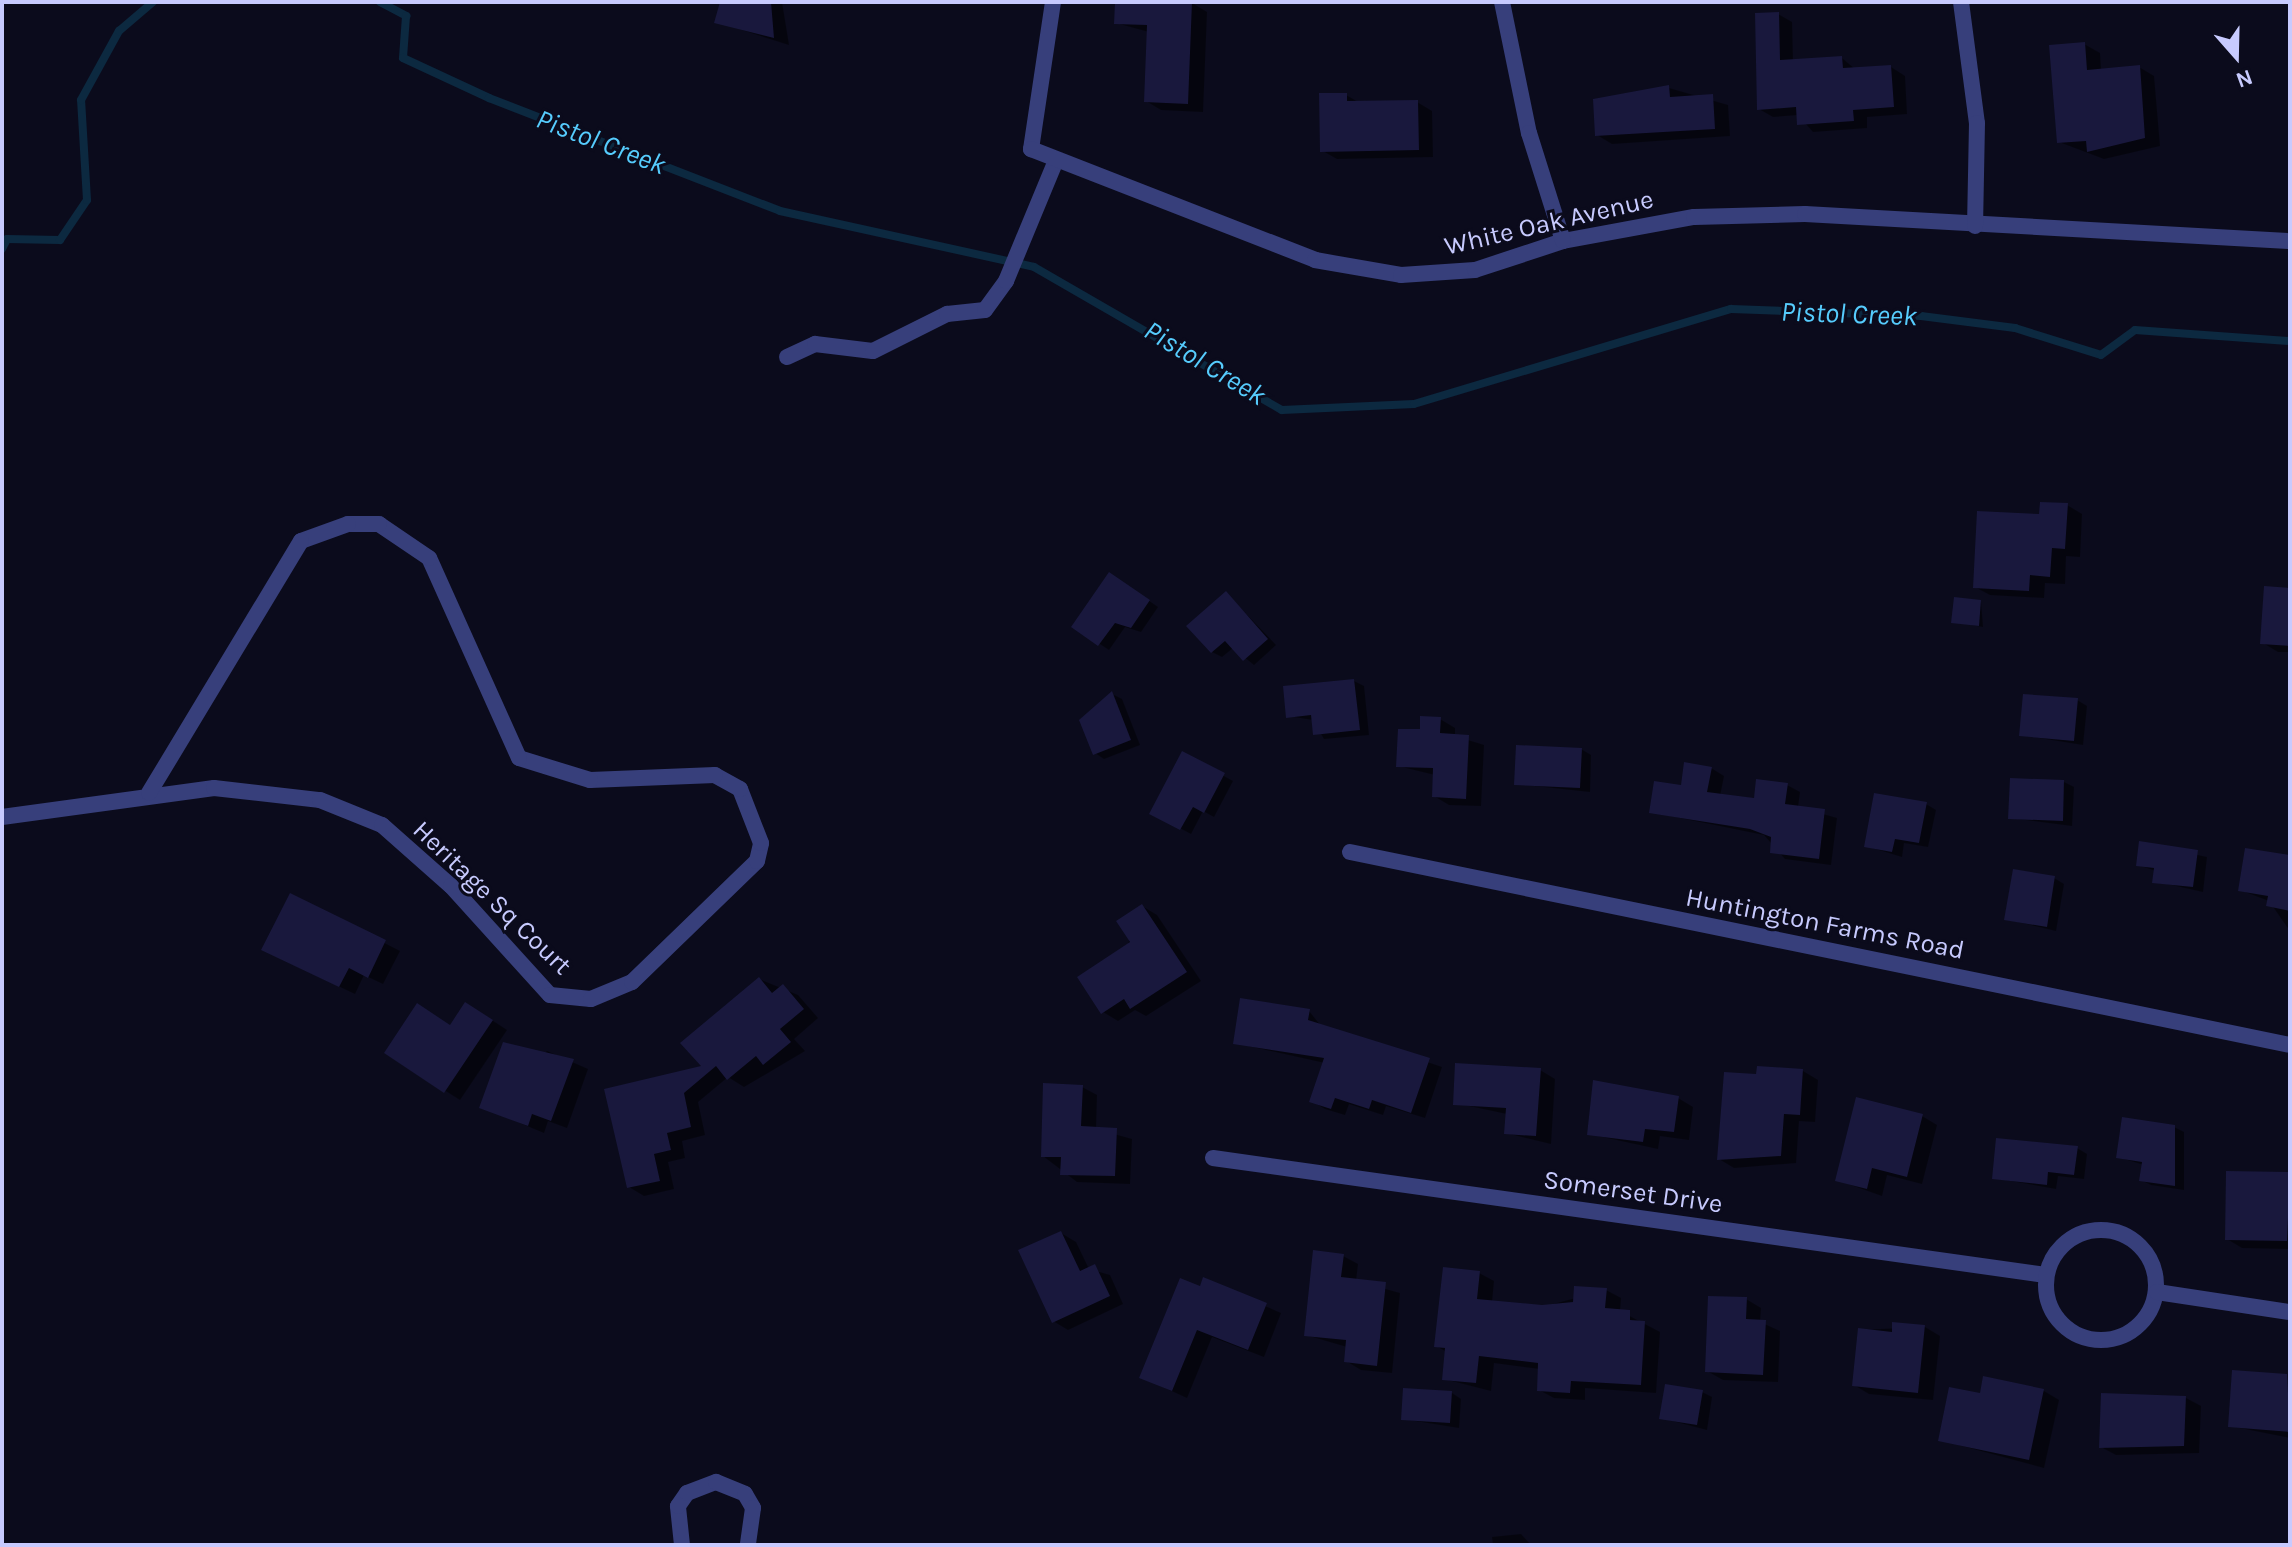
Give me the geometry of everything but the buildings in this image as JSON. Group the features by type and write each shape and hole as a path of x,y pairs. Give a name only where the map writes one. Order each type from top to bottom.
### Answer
{"street":[{"name":"White Oak Avenue","path":"1053,2 1031,149 1275,247 1401,275 1475,270 1563,241 1694,217 1805,214 1975,226 2290,241"},
{"path":"1502,2 1529,133 1563,241"},
{"path":"1961,2 1977,123 1975,226"},
{"path":"787,357 815,344 873,351 935,318 985,310 1006,281 1056,160"},
{"name":"Heritage Sq Court","path":"2,817 149,793 214,788 320,800 382,825 451,886 550,995 591,999 632,982 757,861 761,843 740,789 715,775 590,780 519,758 429,558 379,524 348,524 301,541 149,793"},
{"name":"Huntington Farms Road","path":"1350,852 2290,1045"},
{"name":"Somerset Drive","path":"1213,1158 2046,1275"},
{"path":"2110,1230 2136,1241 2154,1264 2157,1292 2134,1328 2092,1340 2057,1316 2046,1275 2059,1249 2082,1233 2110,1230"},
{"path":"2157,1292 2290,1312"},
{"path":"682,1545 678,1506 687,1493 716,1482 745,1494 753,1508 748,1545"}],"waterway":[{"name":"Pistol Creek","path":"2,249 7,239 60,240 87,200 81,100 119,31 153,2"},
{"name":"Pistol Creek","path":"380,2 406,16 403,58 489,98 780,211 1034,267 1282,410 1414,404 1731,309 1921,316 2015,328 2101,355 2135,330 2290,341"}]}
